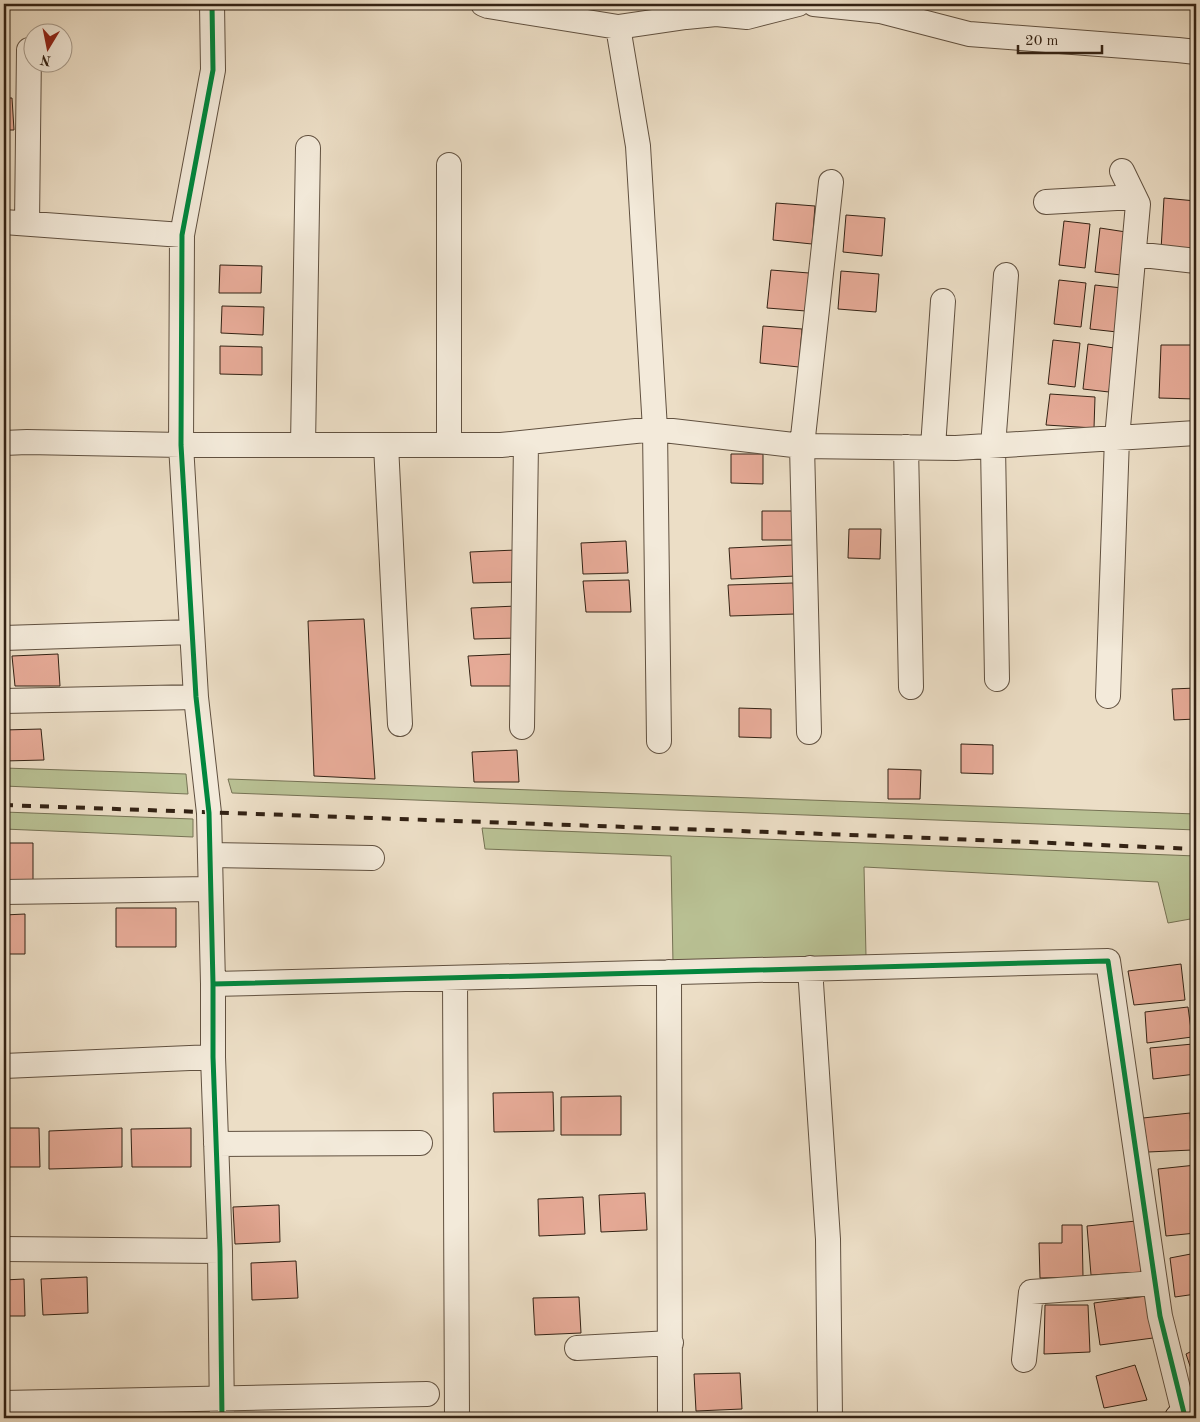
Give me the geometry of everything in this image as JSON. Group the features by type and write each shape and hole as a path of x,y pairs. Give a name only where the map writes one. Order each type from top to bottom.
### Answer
{"street":[{"path":"212,4 213,70 182,235 181,445 196,697 209,813 222,1408"},
{"path":"483,4 497,8 618,27 716,14 731,10 747,17 798,4"},
{"path":"814,4 880,11 969,34 1196,52"},
{"path":"618,27 638,146 655,429 658,741"},
{"path":"28,223 29,72"},
{"path":"303,445 308,148"},
{"path":"449,165 449,445"},
{"path":"1108,696 1117,438 1138,204 1122,171"},
{"path":"810,732 802,446 831,182"},
{"path":"1046,202 1134,197"},
{"path":"4,222 182,235"},
{"path":"1134,254 1196,262"},
{"path":"997,679 993,446 1006,275"},
{"path":"933,447 943,301"},
{"path":"4,443 501,445 655,429 802,446 956,448 1196,433"},
{"path":"522,727 526,443"},
{"path":"386,445 400,724"},
{"path":"906,447 912,687"},
{"path":"4,638 192,632"},
{"path":"4,701 196,697"},
{"path":"210,855 372,858"},
{"path":"4,892 210,889"},
{"path":"213,984 1108,961 1160,1316 1187,1413"},
{"path":"810,968 828,1239 830,1418"},
{"path":"669,972 670,1418"},
{"path":"455,978 457,1418"},
{"path":"4,1066 213,1057"},
{"path":"216,1144 420,1143"},
{"path":"4,1249 220,1251"},
{"path":"1024,1360 1031,1292 1155,1283"},
{"path":"577,1348 671,1344"},
{"path":"4,1403 222,1408 427,1394"}],"green space":[{"path":"4,768 186,774 188,794 4,786"},
{"path":"228,779 1196,814 1196,830 232,793"},
{"path":"4,812 193,819 193,837 4,829"},
{"path":"482,828 1196,856 1196,918 1168,923 1158,882 864,867 866,956 673,964 671,856 485,849"}],"building":[{"path":"643,4 675,4 673,11"},
{"path":"4,98 12,98 14,130 4,130"},
{"path":"1164,198 1196,201 1196,254 1161,250"},
{"path":"776,203 815,206 812,244 773,240"},
{"path":"846,215 885,218 882,256 843,252"},
{"path":"1064,221 1090,224 1085,268 1059,265"},
{"path":"1100,228 1126,232 1121,275 1095,272"},
{"path":"220,265 262,266 261,293 219,293"},
{"path":"771,270 809,273 806,311 767,308"},
{"path":"841,271 879,274 876,312 838,309"},
{"path":"1059,280 1086,283 1081,327 1054,324"},
{"path":"1095,285 1122,288 1117,332 1090,329"},
{"path":"222,306 264,307 263,335 221,333"},
{"path":"763,326 802,329 799,367 760,363"},
{"path":"1053,340 1080,343 1075,387 1048,384"},
{"path":"1088,344 1114,348 1109,392 1083,389"},
{"path":"1161,345 1196,345 1196,399 1159,398"},
{"path":"220,346 262,347 262,375 220,374"},
{"path":"1050,394 1095,397 1094,428 1046,425"},
{"path":"731,454 763,454 763,484 731,483"},
{"path":"762,511 794,511 794,540 762,540"},
{"path":"849,529 881,529 880,559 848,558"},
{"path":"626,541 628,573 583,574 581,543"},
{"path":"794,545 796,576 731,579 729,548"},
{"path":"516,550 518,582 473,583 470,552"},
{"path":"629,580 631,612 586,612 583,581"},
{"path":"793,583 795,614 730,616 728,585"},
{"path":"517,606 519,638 474,639 471,608"},
{"path":"364,619 375,779 314,776 308,621"},
{"path":"58,654 60,686 15,686 12,656"},
{"path":"514,654 516,686 471,686 468,656"},
{"path":"1196,688 1196,719 1174,720 1172,689"},
{"path":"739,708 771,709 771,738 739,737"},
{"path":"41,729 44,760 4,761 4,730"},
{"path":"961,744 993,745 993,774 961,773"},
{"path":"517,750 519,782 474,782 472,752"},
{"path":"888,769 921,770 920,799 888,799"},
{"path":"4,843 33,843 33,881 4,882"},
{"path":"116,908 176,908 176,947 116,947"},
{"path":"25,914 25,954 4,954 4,915"},
{"path":"1181,964 1185,1000 1134,1005 1128,971"},
{"path":"1188,1007 1192,1037 1147,1043 1145,1012"},
{"path":"1193,1044 1196,1074 1153,1079 1150,1048"},
{"path":"553,1092 554,1131 494,1132 493,1093"},
{"path":"621,1096 621,1135 561,1135 561,1097"},
{"path":"1190,1113 1192,1150 1148,1152 1143,1118"},
{"path":"4,1128 39,1128 40,1167 4,1167"},
{"path":"122,1128 122,1167 49,1169 49,1131"},
{"path":"191,1128 191,1167 132,1167 131,1129"},
{"path":"1196,1165 1196,1233 1166,1236 1158,1169"},
{"path":"645,1193 647,1230 601,1232 599,1195"},
{"path":"583,1197 585,1234 539,1236 538,1199"},
{"path":"279,1205 280,1242 235,1244 233,1207"},
{"path":"1136,1221 1141,1272 1091,1275 1087,1226"},
{"path":"1062,1225 1082,1225 1083,1277 1040,1278 1039,1243 1062,1243"},
{"path":"1196,1253 1196,1294 1175,1297 1170,1258"},
{"path":"296,1261 298,1298 252,1300 251,1263"},
{"path":"87,1277 88,1313 43,1315 41,1279"},
{"path":"24,1279 25,1316 4,1316 4,1280"},
{"path":"1146,1296 1153,1338 1100,1345 1094,1303"},
{"path":"579,1297 581,1333 535,1335 533,1298"},
{"path":"1045,1305 1088,1305 1090,1352 1044,1354"},
{"path":"1196,1349 1196,1384 1186,1354"},
{"path":"1135,1365 1147,1400 1104,1408 1096,1376"},
{"path":"740,1373 742,1409 696,1411 694,1374"}],"railway":[{"path":"4,805 1196,849"}],"cycle path":[{"path":"212,4 213,70 182,235 181,445 196,697 209,813 213,1057 220,1251 222,1418"},
{"path":"213,984 1108,961 1160,1316 1184,1413"}]}
